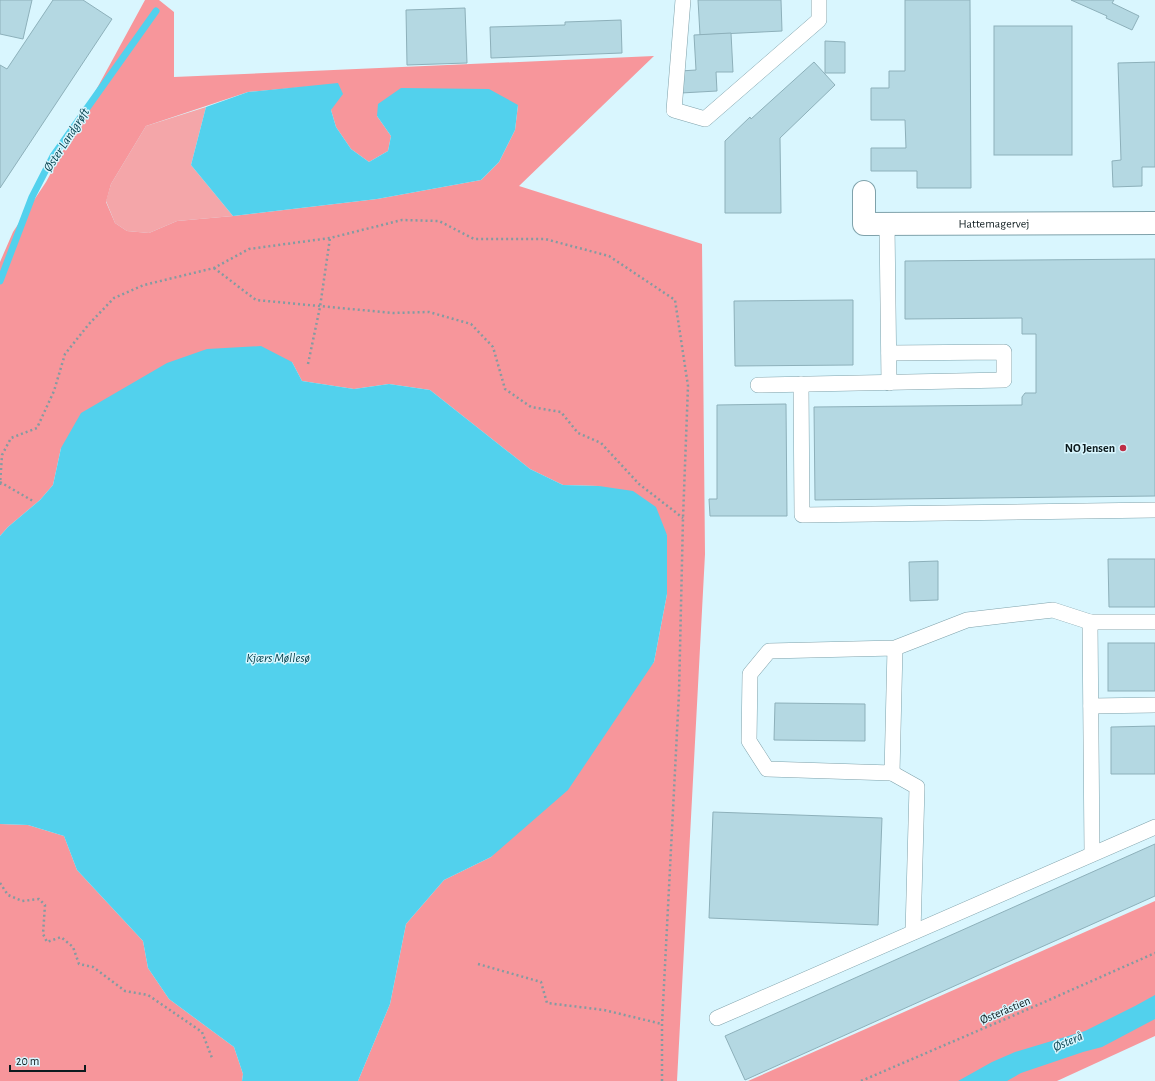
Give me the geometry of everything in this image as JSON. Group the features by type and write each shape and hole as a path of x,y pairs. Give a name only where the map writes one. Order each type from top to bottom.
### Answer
{"street":[{"name":"Hattemagervej","path":"864,192 864,224 1155,223"}],"lane":[{"path":"683,0 674,110 705,119 819,20 819,0"},
{"path":"888,224 889,383"},
{"path":"758,385 1004,380 1004,352 889,353"},
{"path":"802,384 802,515 1155,510"},
{"path":"913,932 917,787 892,773 767,769 749,741 750,674 769,651 895,648 966,620 1053,610 1090,622 1155,622"},
{"path":"1090,622 1092,854"},
{"path":"892,773 895,648"},
{"path":"1091,706 1155,705"},
{"path":"717,1018 1155,827"}],"path":[{"path":"0,485 2,455 11,438 37,428 54,391 64,354 114,298 144,285 214,268 249,249 330,238 402,220 439,221 474,239 545,239 609,256 675,300 688,386 679,693 662,1024 662,1081"},
{"path":"308,364 320,307 330,238"},
{"path":"214,268 256,300 320,307 393,312 429,312 471,324 493,347 505,389 531,407 561,412 578,433 602,443 639,484 683,518"},
{"path":"0,482 33,501"},
{"path":"0,883 8,895 22,901 38,899 45,905 43,934 47,942 61,937 73,947 79,964 94,967 125,991 148,995 202,1032 212,1058"},
{"name":"Østeråstien","path":"861,1081 1024,1012 1155,953"},
{"path":"478,964 541,982 547,1003 604,1010 662,1024"}],"shaded area":[{"path":"145,0 159,0 174,12 174,77 654,56 519,186 702,244 705,554 677,1081 358,1081 390,1004 406,924 444,880 491,857 654,662 667,594 667,535 599,486 563,485 530,469 430,390 389,384 354,389 302,381 292,362 61,448 53,485 40,500 8,527 0,536 0,262 13,232 46,182","holes":["338,84 331,110 336,127 351,149 369,162 388,151 391,136 377,116 518,105 515,130 499,162 481,180 377,199 177,221 149,233 127,231 115,223 106,202 111,184 146,126 248,92"]},
{"path":"206,107 191,165 233,216 177,221 149,233 127,231 115,223 106,201 111,184 146,126"},
{"path":"0,824 28,825 64,836 77,870 143,941 148,968 169,999 234,1047 243,1074 242,1081 0,1081"},
{"path":"1155,901 1155,1036 1057,1081 748,1081"}],"water":[{"path":"338,83 343,94 331,110 336,127 351,149 369,162 388,151 391,136 377,116 378,104 401,88 489,89 518,105 515,130 499,162 481,180 377,199 233,216 191,165 206,107 248,92"},
{"name":"Kjærs Møllesø","path":"261,346 292,362 302,381 354,389 389,384 430,390 530,469 563,485 599,486 633,491 656,507 667,535 667,594 654,662 568,790 491,857 444,880 406,924 390,1004 358,1081 242,1081 243,1074 234,1047 169,999 148,968 143,941 77,870 64,836 28,825 0,824 0,536 8,527 40,500 53,485 61,448 81,413 167,363 207,349"},
{"name":"Østerå","path":"1155,995 1155,1019 1102,1047 1021,1073 1007,1081 958,1081 992,1062 1015,1052 1085,1031"}],"building":[{"path":"0,0 32,0 23,39 0,34"},
{"path":"53,0 83,0 112,19 0,188 0,65 7,69"},
{"path":"698,0 781,0 782,31 700,35"},
{"path":"905,0 970,0 971,188 917,188 917,171 871,171 871,148 906,148 905,120 871,120 871,88 889,88 889,71 905,71"},
{"path":"1071,0 1114,0 1112,3 1139,16 1132,30 1106,18 1107,16"},
{"path":"465,8 467,63 407,65 406,10"},
{"path":"621,20 622,53 491,58 490,27 565,25 565,22"},
{"path":"994,26 1072,26 1072,155 994,155"},
{"path":"731,33 733,72 716,72 717,91 681,93 680,71 696,70 694,35"},
{"path":"825,41 845,42 845,73 825,73"},
{"path":"814,62 835,85 780,138 781,213 725,213 725,141 750,117 751,119"},
{"path":"1155,62 1155,167 1142,167 1142,186 1113,187 1112,161 1121,160 1118,63"},
{"path":"1155,259 1155,496 815,500 814,407 1022,405 1022,397 1025,393 1036,393 1036,334 1022,334 1022,318 905,319 905,261"},
{"path":"853,300 853,365 735,366 734,301"},
{"path":"786,404 787,516 710,516 709,499 717,499 717,405"},
{"path":"1108,559 1155,559 1155,607 1109,607"},
{"path":"938,561 938,600 910,601 909,562"},
{"path":"1108,643 1155,643 1155,691 1108,691"},
{"path":"775,703 865,704 865,741 774,740"},
{"path":"1155,726 1155,774 1111,774 1111,727"},
{"path":"713,812 882,818 878,925 709,918"},
{"path":"1155,844 1155,896 745,1080 725,1036"}],"waterway":[{"name":"Øster Landgrøft","path":"0,281 32,197 53,156 156,11"}],"place":[{"name":"NO Jensen","path":"1123,448"}]}
